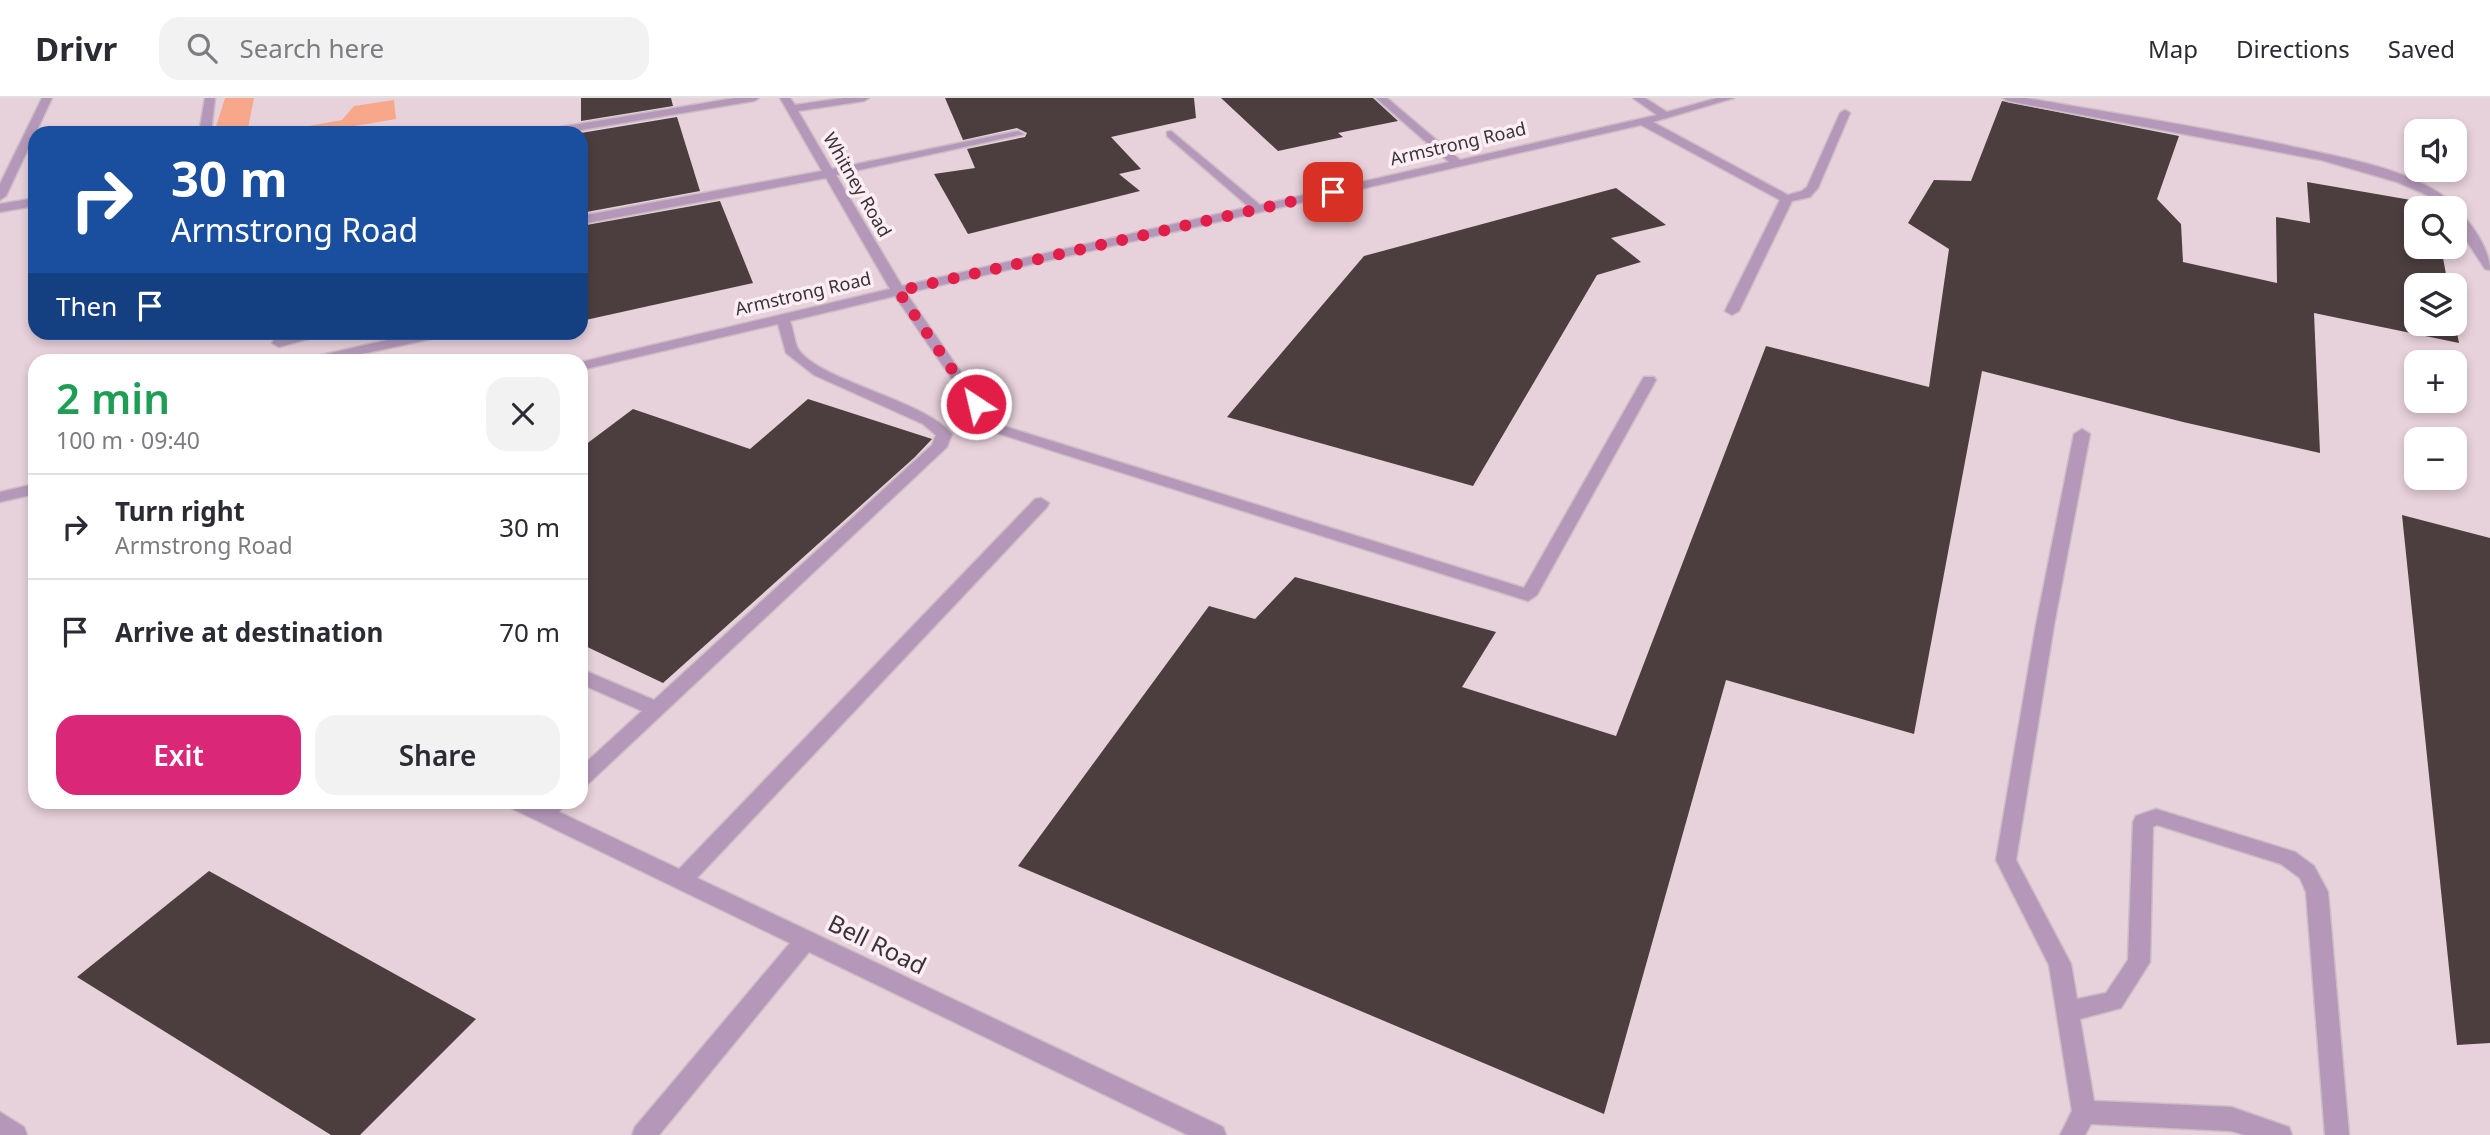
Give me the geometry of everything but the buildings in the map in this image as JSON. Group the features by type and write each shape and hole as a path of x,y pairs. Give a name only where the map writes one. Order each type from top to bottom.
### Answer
{"street":[{"path":"34,126 47,98"},
{"path":"206,126 210,98"},
{"path":"585,126 754,98"},
{"path":"788,104 864,98"},
{"path":"1381,98 1458,164"},
{"path":"1638,98 1666,116"},
{"name":"Armstrong Road","path":"588,364 1666,116 1729,98"},
{"path":"2008,98 2267,145 2356,165 2429,190 2437,196"},
{"name":"Whitney Road","path":"788,104 898,291 992,427 1528,595 1648,380"},
{"path":"1642,121 1787,199 1807,194 1812,188 1846,113"},
{"path":"588,219 831,173 1018,134"},
{"path":"1171,134 1258,209"},
{"path":"0,196 28,138"},
{"path":"1732,311 1787,199"},
{"path":"0,208 28,203"},
{"path":"2467,231 2490,266"},
{"path":"588,772 939,447 944,434 928,421 819,372 800,359 791,350 783,318"},
{"path":"344,354 408,340"},
{"path":"2072,1135 2084,1112 2060,964 2006,860 2045,625 2082,434"},
{"path":"0,496 28,490"},
{"path":"681,881 1041,503"},
{"path":"588,679 656,709"},
{"name":"Bell Road","path":"552,809 681,881 1213,1135"},
{"path":"2067,1012 2113,1001 2140,962 2143,822 2156,817 2288,858 2307,872 2317,892 2337,1135"},
{"path":"644,1135 806,940"},
{"path":"2084,1112 2231,1119 2280,1135"},
{"path":"0,1124 15,1135"}],"shaded area":[{"path":"0,98 2490,98 2490,1135 0,1135"},
{"path":"225,98 254,98 248,126 216,126"},
{"path":"394,100 396,119 354,126 309,126 342,120 354,106"}],"route":[{"path":"976,404 898,291 1333,192"}]}
